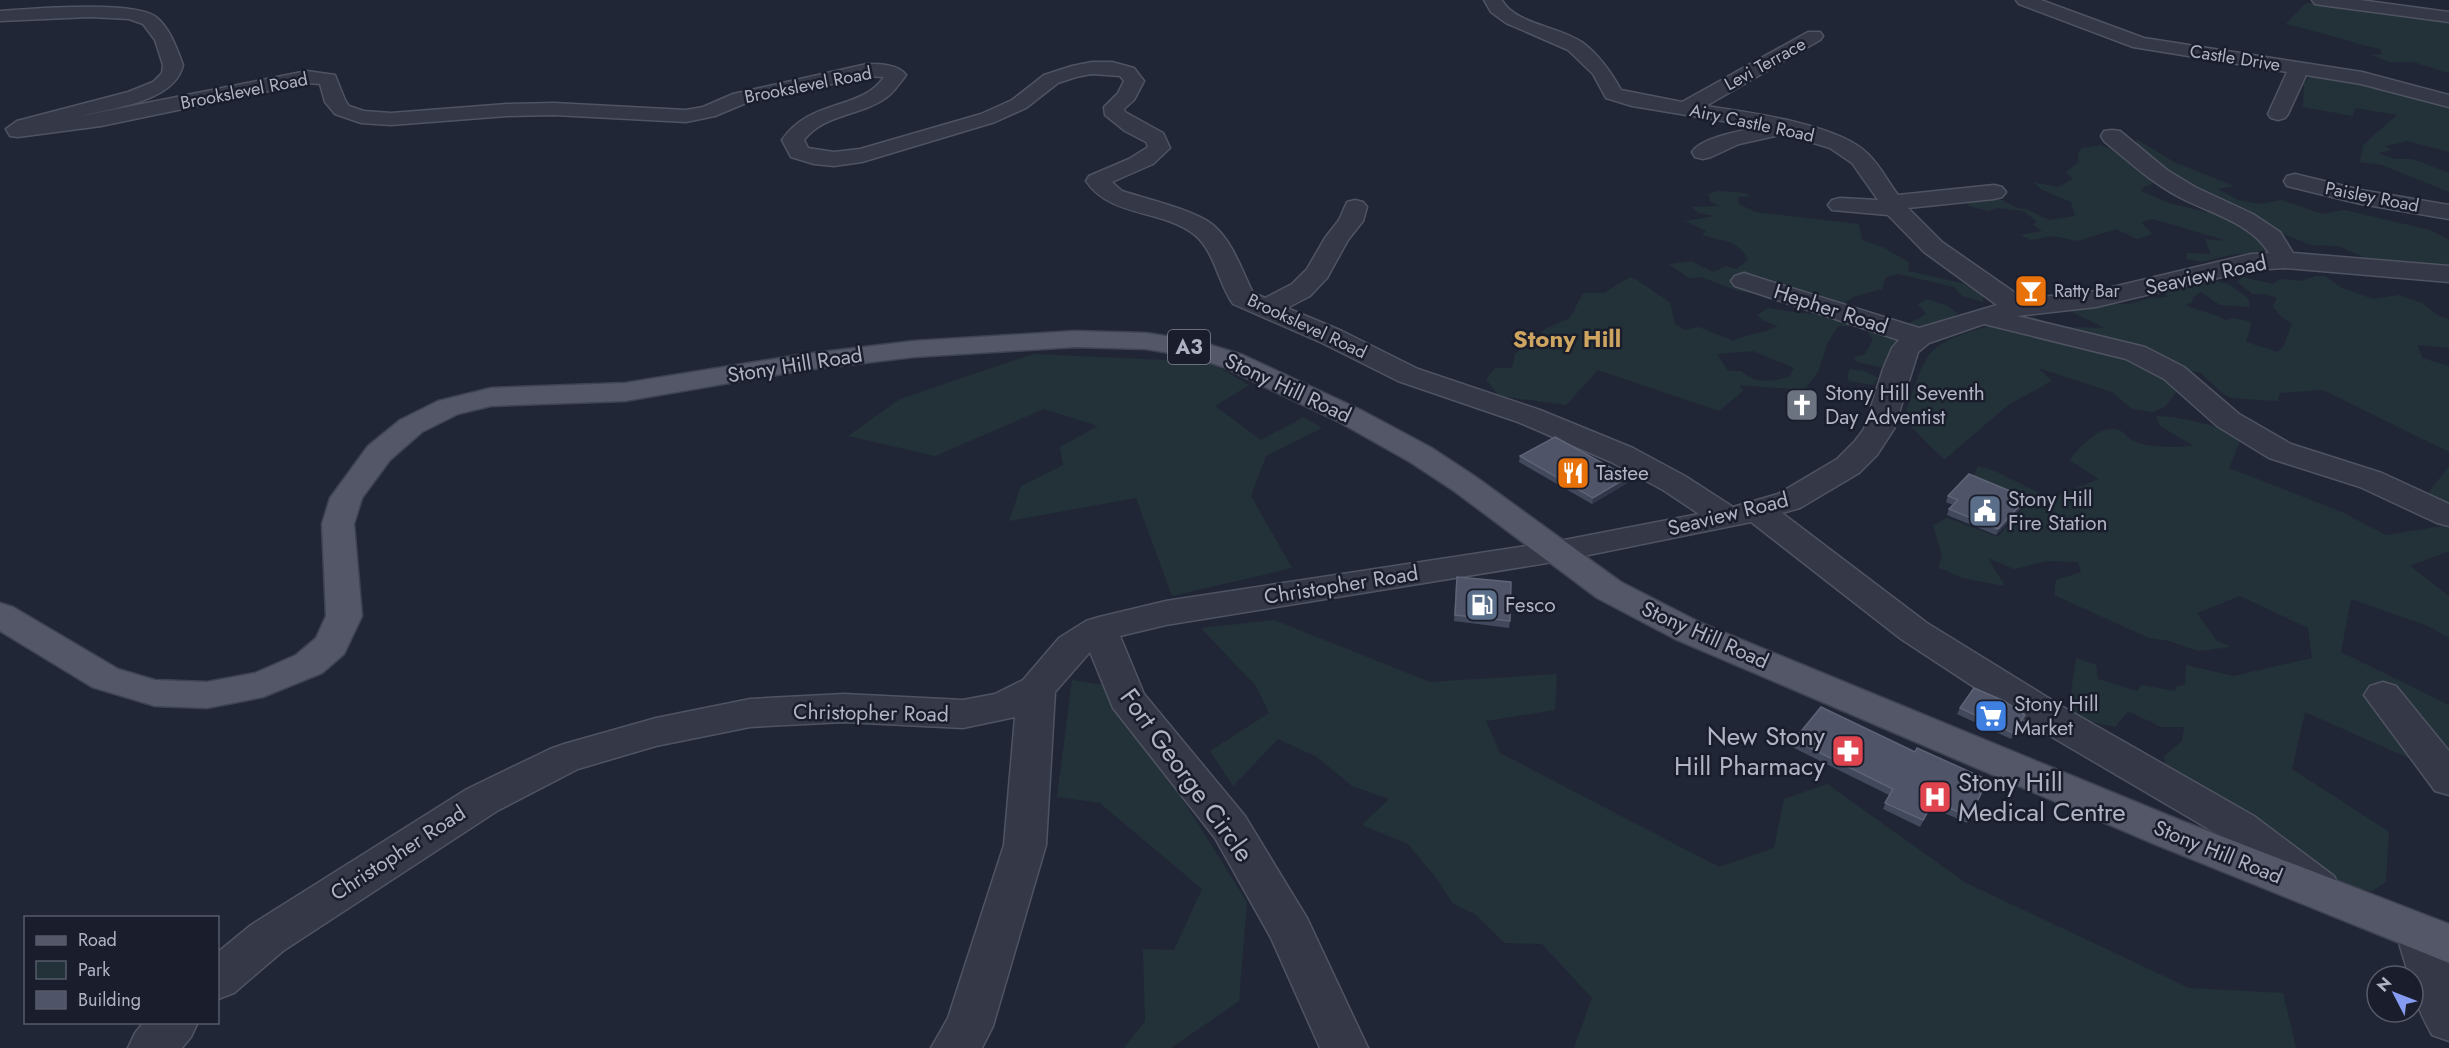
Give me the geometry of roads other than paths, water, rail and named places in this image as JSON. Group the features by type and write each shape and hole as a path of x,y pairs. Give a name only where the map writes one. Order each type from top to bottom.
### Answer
{"main road":[{"name":"Stony Hill Road","path":"0,615 105,678 155,693 207,695 263,684 309,664 332,645 344,616 338,524 346,498 379,453 411,426 448,407 501,396 625,392 805,362 914,349 1076,339 1146,341 1198,349 1233,361 1350,417 1421,455 1559,551 1609,590 1688,631 2156,828 2434,939"}],"street":[{"name":"Airy Castle Road","path":"1493,0 1497,8 1512,19 1575,46 1601,71 1613,94 1632,100 1755,120 1838,143 1860,158 1893,206 1933,247 2019,308"},
{"name":"Castle Drive","path":"2025,0 2140,43 2362,78 2449,101"},
{"path":"2321,0 2449,17"},
{"name":"Brookslevel Road","path":"0,16 90,12 131,14 149,20 164,40 173,65 171,74 160,86 143,93 24,125 17,129 18,131 101,120 307,77 328,79 335,102 342,110 361,117 391,119 507,110 554,109 686,116 708,112 740,98 867,70 882,70 896,75 891,85 876,96 805,126 794,140 800,152 814,157 834,159 862,155 988,118 1019,104 1051,79 1072,72 1092,68 1112,68 1126,72 1134,81 1127,96 1114,107 1115,116 1155,138 1159,148 1148,160 1110,173 1097,181 1114,196 1193,223 1205,231 1217,245 1242,298 1408,375 1529,416 1622,455 1674,483 1743,515 1914,631 2049,717 2239,827 2327,896"},
{"name":"Levi Terrace","path":"1685,109 1814,36"},
{"path":"2278,114 2300,68"},
{"path":"1703,152 1733,139 1786,128"},
{"path":"2112,136 2159,175 2244,219 2271,237 2284,260"},
{"name":"Paisley Road","path":"2295,181 2361,197 2449,212"},
{"path":"1840,205 1893,206 1994,192"},
{"path":"1264,309 1301,290 1318,273 1337,238 1351,221 1355,207"},
{"name":"Seaview Road","path":"1559,551 1743,515 1790,501 1848,466 1866,448 1879,429 1897,369 1906,348 1919,337 1985,315 2019,308 2096,299 2251,262 2284,260 2449,274"},
{"name":"Hepher Road","path":"1744,281 1919,337"},
{"path":"1985,315 2047,333 2135,353 2174,373 2228,420 2280,451 2372,480 2449,516"},
{"name":"Christopher Road","path":"219,979 267,938 482,800 564,759 656,732 750,713 844,708 963,714 1005,706 1036,689 1072,647 1099,629 1166,613 1559,551"},
{"name":"Fort George Circle","path":"1099,629 1127,699 1230,826 1286,922 1344,1048"},
{"path":"955,1048 969,1026 1025,845 1036,689"},
{"path":"2383,695 2449,780"},
{"path":"2434,939 2441,1006 2449,1020"},
{"path":"152,1048 173,1024"}],"place":[{"name":"Ratty Bar","path":"2031,291"},
{"name":"Stony Hill Seventh Day Adventist","path":"1802,405"},
{"name":"Tastee","path":"1573,473"},
{"name":"Stony Hill Fire Station","path":"1985,511"},
{"name":"Fesco","path":"1482,605"},
{"name":"Stony Hill Market","path":"1991,716"},
{"name":"New Stony Hill Pharmacy","path":"1848,751"},
{"name":"Stony Hill Medical Centre","path":"1935,797"}],"district":[{"name":"Stony Hill","path":"1567,338"}]}
